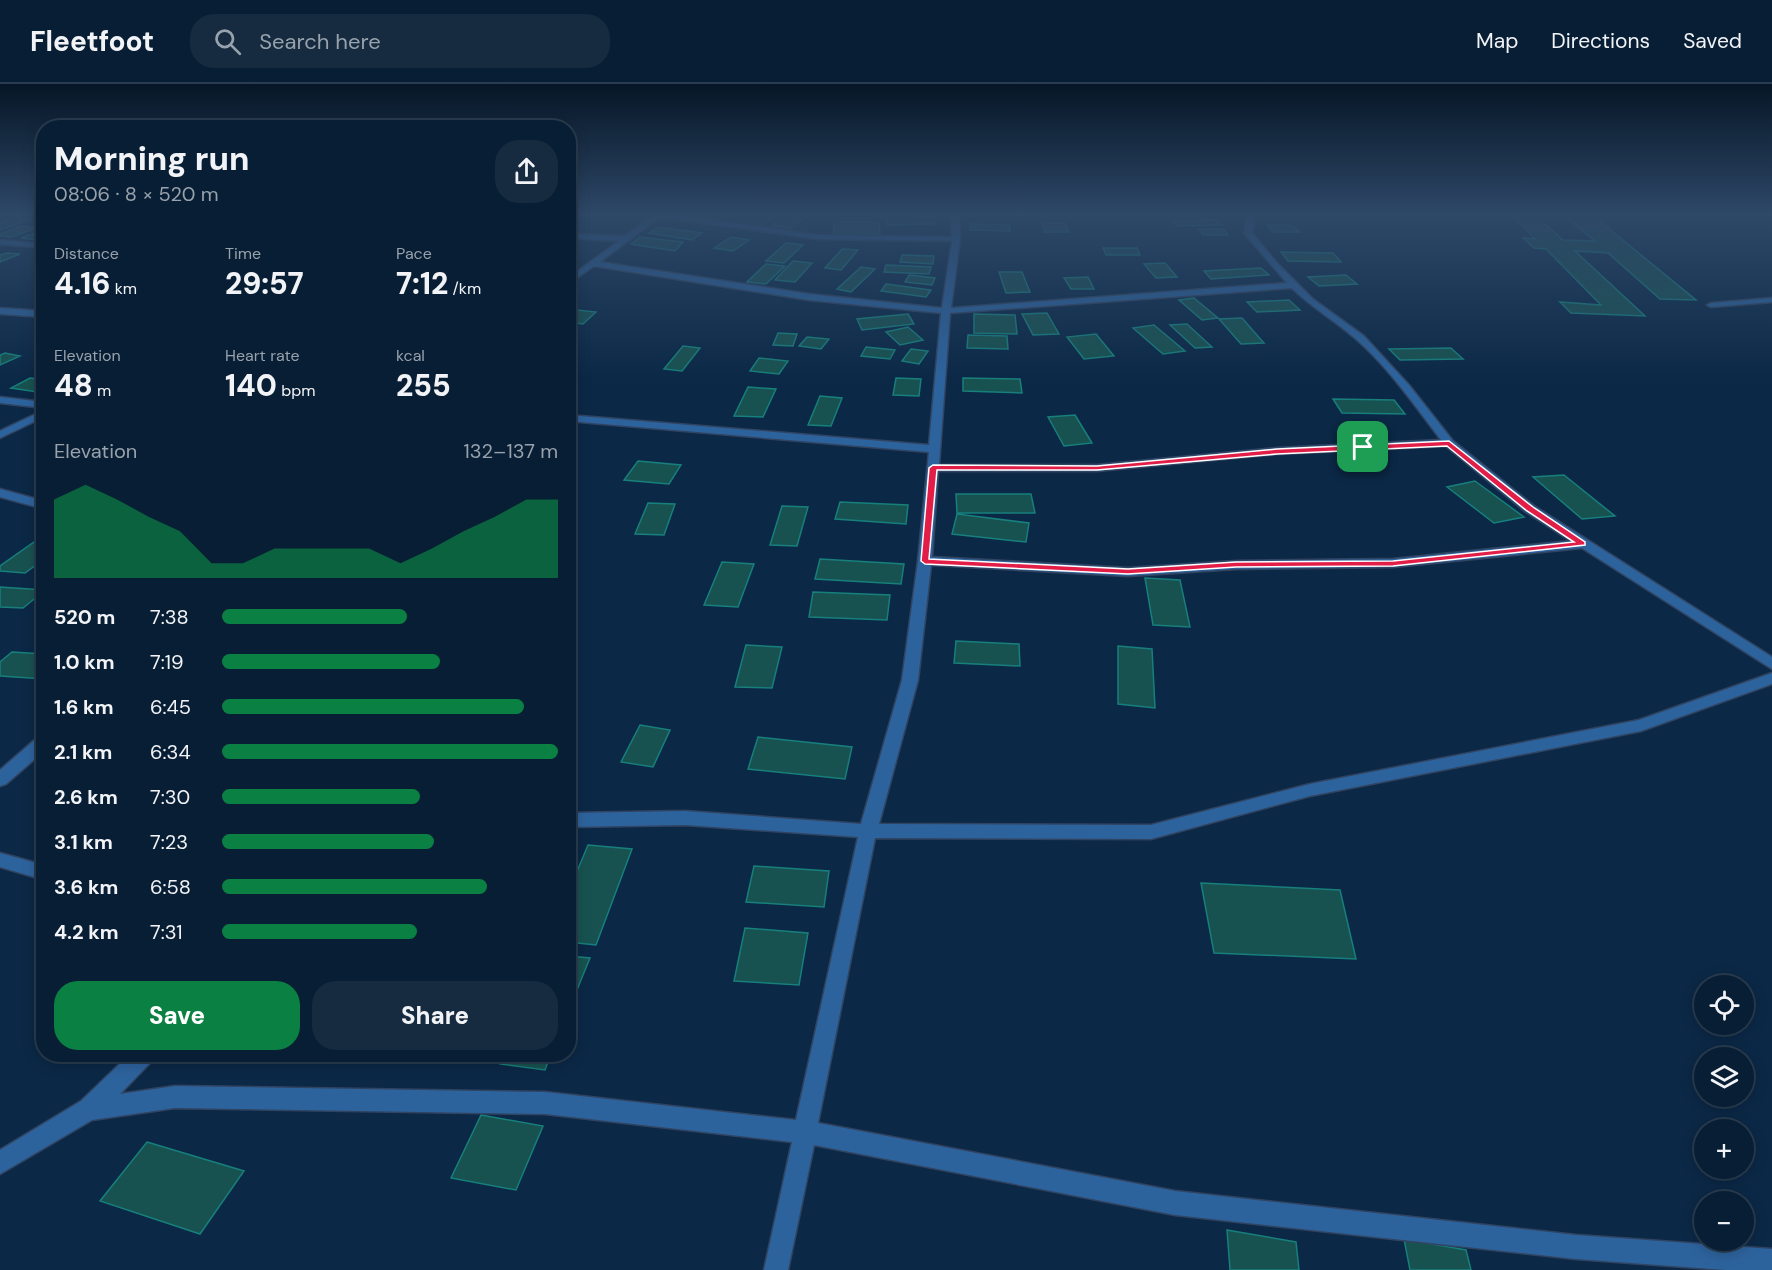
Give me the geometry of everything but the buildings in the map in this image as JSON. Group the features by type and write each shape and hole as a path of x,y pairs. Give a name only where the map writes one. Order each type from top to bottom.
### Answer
{"street":[{"path":"629,269 809,297 946,311 1292,285"},
{"path":"776,1270 868,831 910,680 925,561 946,311 952,269"},
{"path":"1279,269 1310,301 1361,338 1405,387 1449,443 1530,509 1772,664"},
{"path":"0,311 36,313"},
{"path":"0,400 36,404"},
{"path":"0,435 36,417"},
{"path":"576,419 934,449"},
{"path":"933,468 1097,468 1277,452 1449,443"},
{"path":"0,493 36,503"},
{"path":"925,561 1128,572 1236,565 1393,563 1582,544"},
{"path":"576,820 686,818 868,831 1151,832 1310,790 1641,725 1772,678"},
{"path":"0,780 36,748"},
{"path":"0,860 36,871"},
{"path":"0,1163 89,1109 138,1062"},
{"path":"89,1109 175,1097 545,1103 806,1132 1175,1203 1576,1247 1772,1262"}],"lane":[{"path":"1768,306 1722,309 1711,304 1772,300"},
{"path":"1755,301 1768,306"}],"route":[{"path":"1449,443 1530,509 1582,544 1393,563 1236,565 1128,572 925,561 933,468 1097,468 1363,447 1449,443"}]}
